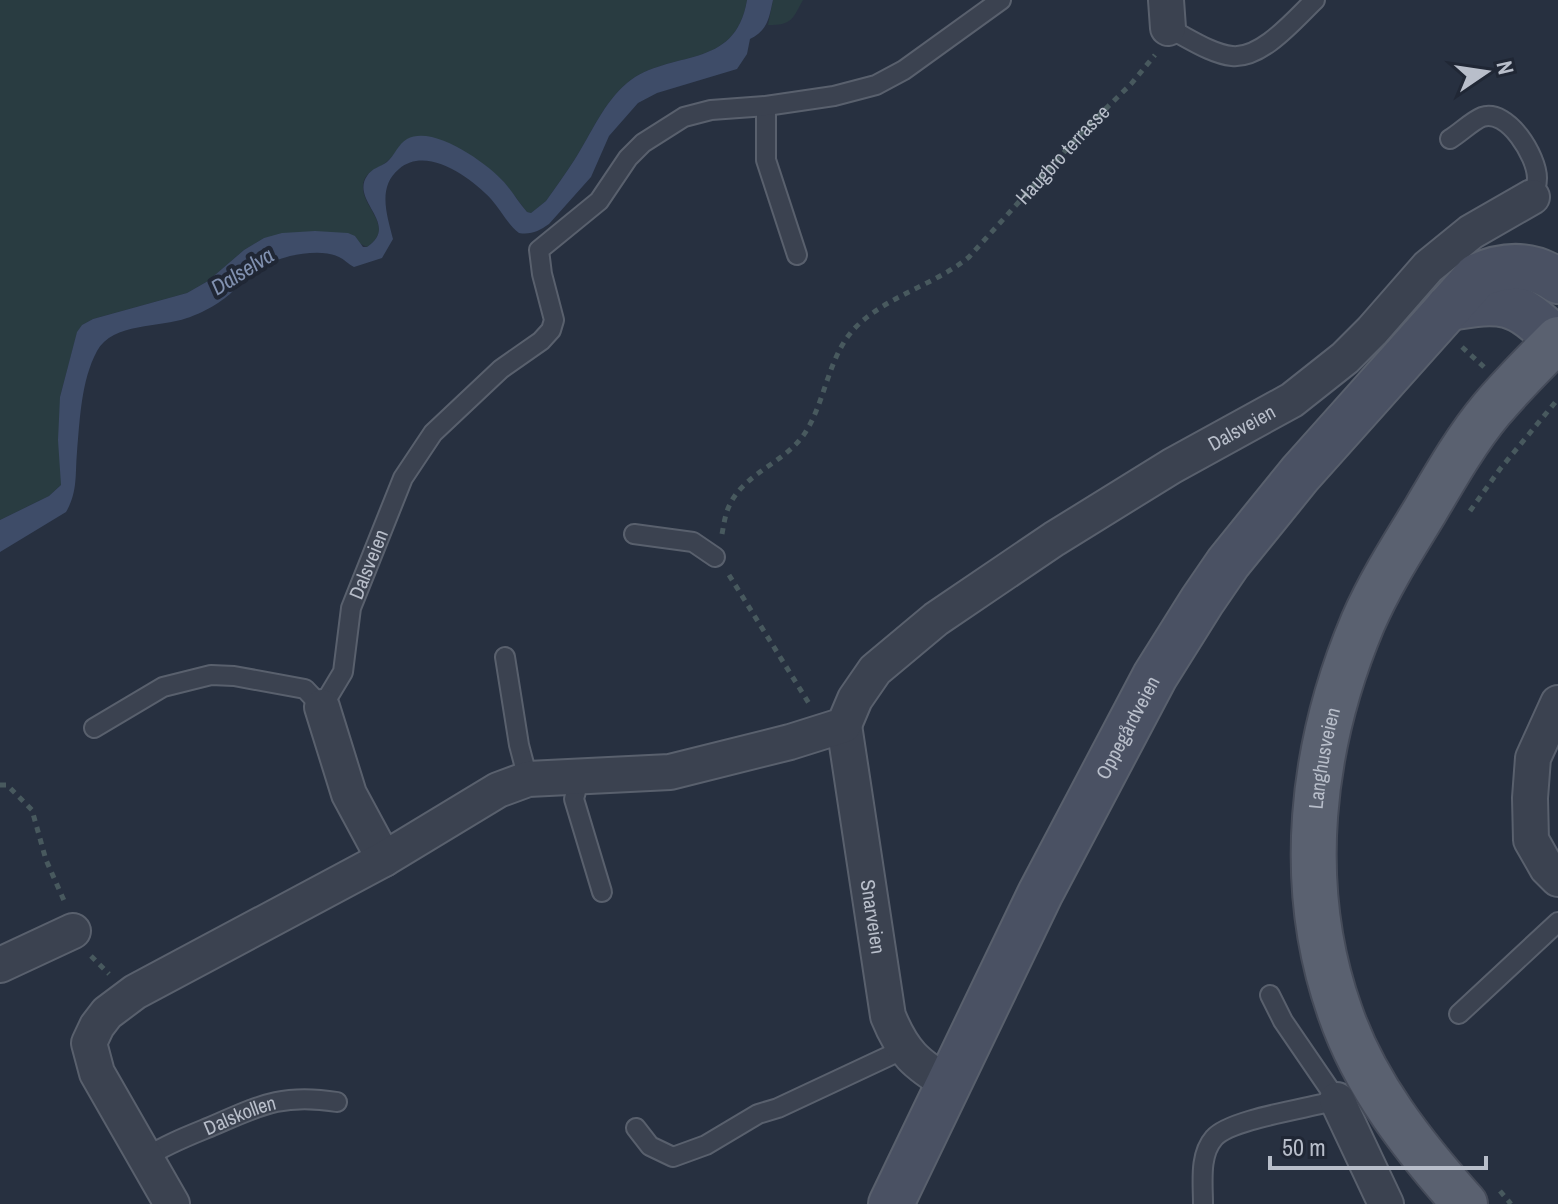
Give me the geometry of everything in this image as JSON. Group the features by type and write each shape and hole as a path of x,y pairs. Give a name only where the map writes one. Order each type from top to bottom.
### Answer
{"main road":[{"name":"Oppegårdveien","path":"891,1204 1040,894 1155,676 1235,554 1300,474 1477,276 1492,269 1519,266 1531,268 1558,281"},
{"path":"1448,308 1482,303 1508,304 1528,314 1557,340"},
{"name":"Langhusveien","path":"1478,1193 1396,1119 1360,1060 1340,1014 1322,947 1314,893 1312,849 1315,809 1334,706 1359,633 1380,588 1447,474 1489,413 1557,340"}],"street":[{"name":"Dalsveien","path":"833,728 875,670 936,619 1119,498 1292,400 1345,358 1428,267 1471,232 1532,197"},
{"path":"1558,703 1533,758 1530,798 1531,840 1547,868 1558,879"},
{"path":"322,707 349,794 384,859"},
{"path":"172,1204 97,1073 89,1043 107,1013 135,992 384,859 498,790 528,779 670,772 833,728"},
{"name":"Snarveien","path":"833,728 888,1016 904,1049 917,1064 949,1084"},
{"path":"0,965 73,931"},
{"path":"1337,1100 1386,1204"}],"lane":[{"path":"797,255 766,160 766,106 834,96 876,85 904,70 1001,0"},
{"path":"1167,14 1208,48 1233,56 1252,52 1271,41 1315,0"},
{"name":"Dalsveien","path":"322,707 343,672 351,608 403,478 433,433 501,369 541,341 551,330 554,320 539,250 599,201 628,158 660,131 684,117 711,110 766,106"},
{"name":"Dalsveien","path":"1450,139 1483,117 1493,116 1508,123 1531,153 1537,179 1532,197"},
{"path":"634,534 693,542 715,557"},
{"path":"505,657 521,755 528,779"},
{"path":"94,728 163,687 211,675 305,689 322,707"},
{"path":"580,776 574,799 602,892"},
{"path":"1459,1014 1558,922"},
{"path":"1203,1204 1203,1166 1214,1137 1246,1123 1337,1100 1283,1021 1270,995"},
{"path":"636,1128 650,1146 673,1157 706,1145 758,1114 778,1108 904,1049"},
{"name":"Dalskollen","path":"147,1157 255,1106 312,1098 337,1102"}],"path":[{"name":"Haugbro terrasse","path":"715,557 730,504 737,492 793,447 804,434 822,400 835,360 850,334 861,322 954,269 969,257 1085,129 1131,84 1158,50 1167,14"},
{"path":"1464,519 1500,469 1558,399"},
{"path":"715,557 738,587 813,709 833,728"},
{"path":"0,785 7,785 32,810 46,860 67,907 73,931 116,981 135,992"},
{"path":"1478,1193 1511,1204"}],"green space":[{"path":"0,0 747,0 740,23 729,38 715,49 662,65 627,83 605,109 546,201 531,213 503,181 401,144 390,159 364,180 364,193 376,217 379,232 367,247 359,243 355,236 264,238 244,250 208,281 187,293 93,319 82,325 77,333 60,397 61,485 49,496 0,520"},
{"path":"773,0 803,0 790,20 768,25"}],"water":[{"name":"Dalselva","path":"747,0 773,0 767,23 761,32 750,39 747,54 737,69 657,93 638,103 609,136 591,177 542,229 519,233 491,199 460,174 435,162 410,163 399,169 388,184 386,202 393,239 382,258 354,267 327,253 284,258 251,272 212,307 176,321 125,330 104,342 97,351 84,387 70,505 66,512 0,552 0,520 49,496 61,485 58,440 60,397 77,332 82,325 93,319 187,293 208,281 244,250 264,238 282,233 348,233 367,247 379,230 365,194 367,176 387,162 404,141 418,136 445,141 473,156 496,174 531,213 546,201 605,109 627,83 662,65 715,49 729,38 740,23"}]}
